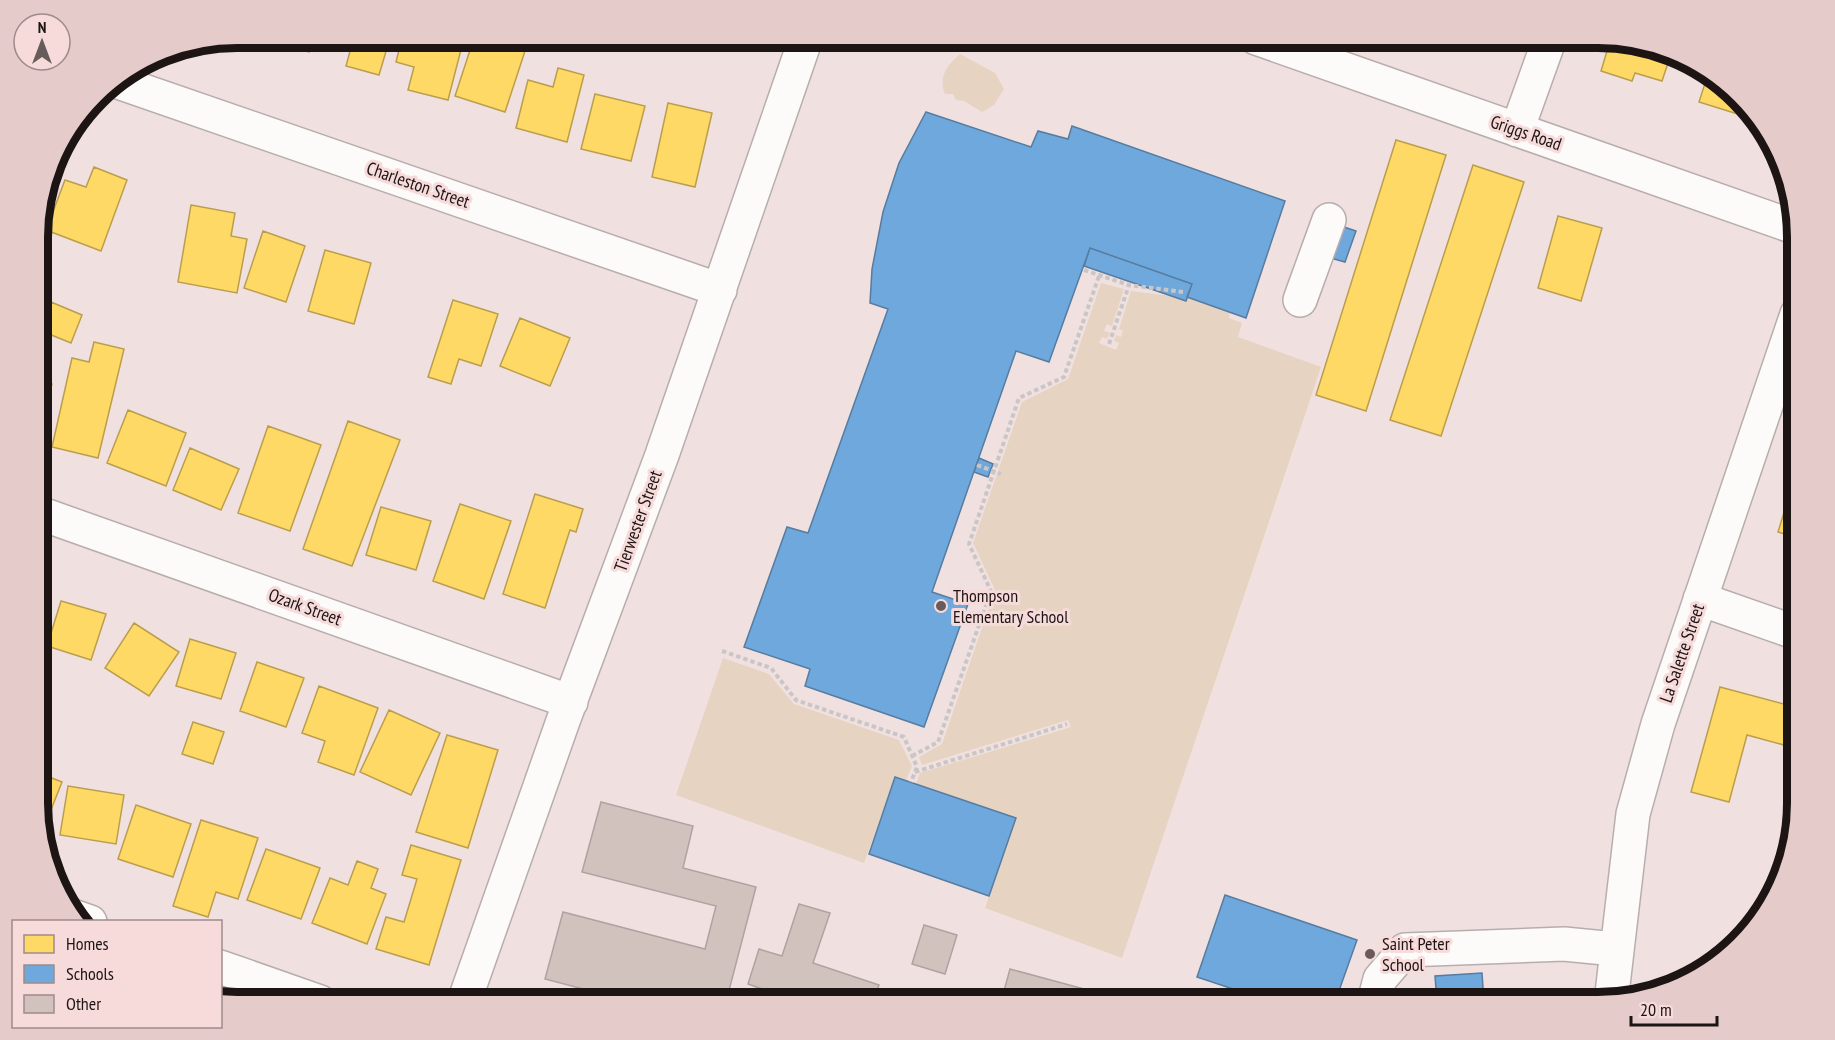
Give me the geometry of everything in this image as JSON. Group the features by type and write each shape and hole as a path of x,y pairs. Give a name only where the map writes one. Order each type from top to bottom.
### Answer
{"street":[{"name":"Tierwester Street","path":"470,992 571,702 662,456 803,48"},
{"name":"Griggs Road","path":"1284,48 1787,224"},
{"path":"1517,130 1546,48"},
{"name":"Charleston Street","path":"125,85 720,290"},
{"path":"1300,300 1329,220"},
{"name":"La Salette Street","path":"1612,992 1615,949 1633,814 1658,724 1787,343"},
{"name":"Ozark Street","path":"48,516 571,702"},
{"path":"1700,599 1787,629"},
{"path":"1377,992 1380,979 1405,950 1564,944 1615,949"},
{"path":"222,969 291,992"}],"path":[{"path":"1084,270 1129,285 1183,292"},
{"path":"912,756 938,742 991,591 969,544 1019,398 1064,377 1099,276"},
{"path":"1109,344 1129,285"},
{"path":"977,465 1001,474"},
{"path":"722,651 771,668 796,700 904,737 917,767 911,782"},
{"path":"915,772 1067,724"}],"shaded area":[{"path":"960,54 995,73 1004,89 994,105 982,112 964,101 956,100 953,94 945,94 943,77 951,62"},
{"path":"1101,283 1124,289 1112,326 1107,324 1104,331 1110,333 1107,339 1102,337 1099,343 1116,350 1119,343 1114,341 1116,335 1121,337 1123,331 1119,329 1131,291 1171,296 1185,301 1187,297 1230,312 1229,318 1242,323 1238,337 1321,367 1122,958 985,908 1016,818 916,784 920,773 1071,727 1068,720 922,765 919,757 942,744 995,590 973,543 1022,402 1068,379"},
{"path":"723,658 769,674 794,704 899,740 912,766 906,780 895,777 864,863 676,795"}],"building: Homes":[{"path":"297,48 310,48 309,52"},
{"path":"351,48 387,48 379,75 346,66"},
{"path":"400,48 461,48 448,100 408,90 414,67 396,62"},
{"path":"471,48 515,48 525,51 505,112 455,96"},
{"path":"1608,49 1647,54 1669,61 1662,81 1635,73 1632,81 1601,71"},
{"path":"558,68 584,75 567,142 516,128 528,80 553,87"},
{"path":"1706,82 1732,103 1741,114 1741,115 1699,102"},
{"path":"595,94 645,106 631,161 581,149"},
{"path":"668,103 712,113 695,187 652,177"},
{"path":"1396,140 1446,155 1366,411 1316,395"},
{"path":"1473,165 1524,182 1441,436 1390,420"},
{"path":"94,167 127,180 101,251 48,231 49,221 65,180 86,187"},
{"path":"191,205 235,213 231,236 247,239 237,293 178,282"},
{"path":"1558,216 1602,228 1581,301 1538,288"},
{"path":"263,231 305,246 286,302 244,288"},
{"path":"325,250 371,263 354,324 308,311"},
{"path":"453,300 498,314 481,366 459,359 451,384 428,377"},
{"path":"51,302 82,315 71,343 48,334 48,309"},
{"path":"520,318 570,338 550,386 500,366"},
{"path":"94,342 124,349 98,458 52,447 72,358 89,362"},
{"path":"48,383 52,384 48,395"},
{"path":"128,410 186,433 166,486 107,463"},
{"path":"348,421 400,440 352,566 303,549"},
{"path":"268,426 321,445 290,531 238,513"},
{"path":"190,448 239,469 221,510 173,490"},
{"path":"535,494 583,509 576,532 570,530 545,608 503,594"},
{"path":"1787,503 1787,535 1778,532"},
{"path":"460,504 511,521 484,599 433,581"},
{"path":"381,507 431,521 416,570 366,555"},
{"path":"61,601 106,614 91,660 48,646"},
{"path":"134,623 179,652 149,696 105,668"},
{"path":"190,639 236,653 221,699 176,686"},
{"path":"257,662 304,678 286,727 240,711"},
{"path":"319,686 378,708 354,775 318,762 325,741 302,733"},
{"path":"1720,687 1787,705 1787,735 1784,745 1747,735 1729,802 1691,792"},
{"path":"389,710 440,733 411,795 360,772"},
{"path":"193,722 224,732 213,764 182,754"},
{"path":"447,735 498,750 468,848 416,832"},
{"path":"48,777 62,782 49,815"},
{"path":"68,786 124,795 116,844 60,835"},
{"path":"136,805 191,824 173,877 118,859"},
{"path":"201,820 258,838 238,899 216,892 208,917 173,906"},
{"path":"411,845 461,860 429,965 376,949 386,917 404,922 417,879 402,875"},
{"path":"266,849 320,868 301,919 247,900"},
{"path":"357,861 378,869 371,888 386,894 367,944 312,923 330,878 348,885"}],"building: Schools":[{"path":"926,112 1031,147 1038,131 1068,139 1072,126 1285,201 1246,318 1187,297 1192,284 1090,248 1049,362 1016,351 932,592 968,604 924,727 805,686 810,669 744,647 787,527 808,533 888,309 870,303 872,269 883,212 899,163"},
{"path":"1338,225 1356,231 1345,262 1327,257"},
{"path":"1090,248 1192,284 1186,301 1084,266"},
{"path":"979,458 993,464 988,477 974,472"},
{"path":"895,777 1016,818 989,896 869,854"},
{"path":"1225,895 1357,940 1339,992 1242,992 1197,977"},
{"path":"1482,973 1483,992 1436,992 1435,976"}],"building: Other":[{"path":"601,802 693,826 683,868 756,887 729,992 595,992 545,979 563,912 705,949 716,906 582,872"},
{"path":"799,904 830,913 813,963 879,985 877,992 771,992 748,984 759,949 782,956"},
{"path":"924,925 957,935 945,974 912,964"},
{"path":"1010,969 1095,992 1004,992"}],"place":[{"name":"Thompson Elementary School","path":"941,606"},
{"name":"Saint Peter School","path":"1370,954"}]}
